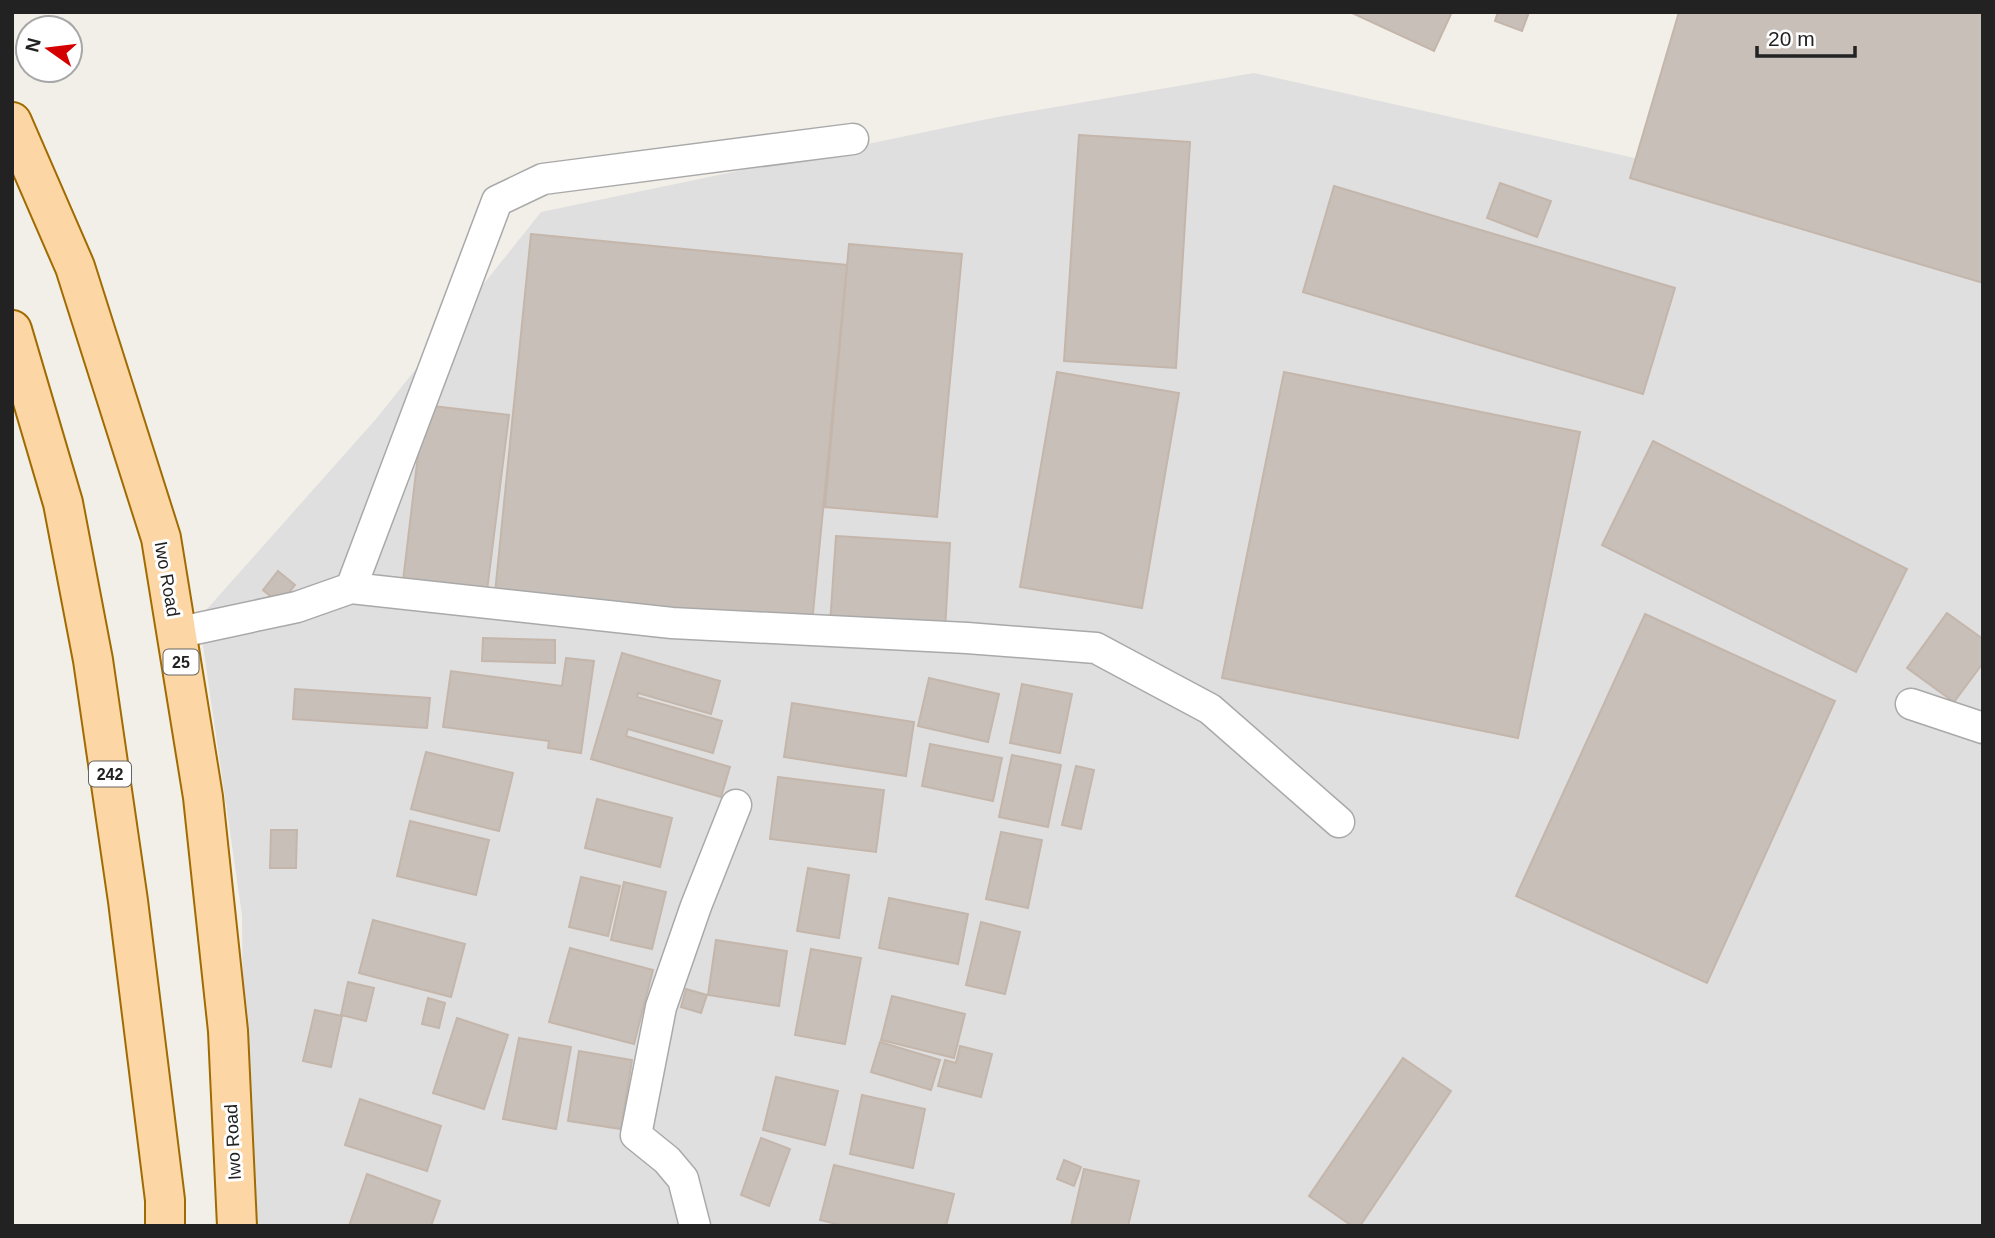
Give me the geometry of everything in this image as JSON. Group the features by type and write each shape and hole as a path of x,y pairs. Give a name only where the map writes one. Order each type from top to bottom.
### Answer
{"main road":[{"name":"Iwo Road","path":"12,122 75,267 160,537 204,797 228,1031 237,1226"},
{"name":"242","path":"12,330 63,503 93,660 131,928 165,1200 165,1226"}],"street":[{"path":"351,588 497,201 543,179 853,139"},
{"path":"176,633 297,607 351,588 672,623 967,638 1096,648 1210,709 1339,822"},
{"path":"1911,704 1983,728"},
{"path":"695,1226 683,1179 667,1160 636,1135 661,1007 696,906 736,805"}],"shaded area":[{"path":"1254,73 1934,225 1983,118 1983,1226 245,1226 242,915 199,618 376,419 541,212 997,117"}],"building":[{"path":"1350,12 1452,12 1434,51"},
{"path":"1498,12 1529,12 1522,31 1495,21"},
{"path":"1679,12 1983,12 1983,283 1630,178"},
{"path":"1079,135 1190,142 1176,368 1064,361"},
{"path":"1500,183 1551,201 1537,237 1487,218"},
{"path":"1334,186 1675,288 1643,394 1303,292"},
{"path":"531,234 847,265 812,623 495,593"},
{"path":"849,244 962,254 937,517 825,507"},
{"path":"1057,372 1179,393 1142,608 1020,587"},
{"path":"1284,372 1580,432 1518,738 1222,678"},
{"path":"424,405 509,415 487,591 403,581"},
{"path":"1653,441 1907,569 1856,672 1602,545"},
{"path":"836,536 950,543 945,631 830,624"},
{"path":"278,571 295,585 280,604 263,590"},
{"path":"1947,613 1983,639 1983,663 1954,702 1907,668"},
{"path":"1645,614 1835,701 1707,983 1516,896"},
{"path":"483,638 555,640 555,663 482,661"},
{"path":"622,653 720,681 711,714 638,693 637,697 722,721 713,753 628,729 626,736 730,767 721,797 591,759"},
{"path":"566,658 594,661 581,753 548,748 549,741 443,727 451,671 562,686"},
{"path":"929,678 999,694 988,742 918,726"},
{"path":"1022,684 1072,694 1060,753 1010,743"},
{"path":"295,689 430,698 427,728 293,719"},
{"path":"792,703 914,722 906,776 784,757"},
{"path":"930,744 1002,758 993,801 922,786"},
{"path":"426,752 513,773 499,831 411,809"},
{"path":"1012,755 1061,765 1048,827 999,817"},
{"path":"1076,766 1094,770 1081,829 1062,825"},
{"path":"778,777 884,790 876,852 770,839"},
{"path":"597,799 672,818 660,867 585,848"},
{"path":"410,821 489,840 476,895 397,876"},
{"path":"271,830 297,830 296,868 270,868"},
{"path":"1001,832 1042,840 1028,908 986,899"},
{"path":"808,868 849,875 839,938 797,931"},
{"path":"581,877 620,886 608,936 569,927"},
{"path":"624,882 666,892 652,949 611,940"},
{"path":"889,898 968,914 958,964 879,948"},
{"path":"373,920 465,944 451,997 359,973"},
{"path":"981,922 1020,932 1005,994 966,985"},
{"path":"716,940 787,951 779,1006 708,995"},
{"path":"570,948 653,970 634,1044 549,1022"},
{"path":"811,949 861,958 845,1044 795,1035"},
{"path":"348,982 374,988 366,1021 341,1015"},
{"path":"686,989 707,995 701,1013 681,1007"},
{"path":"892,996 965,1014 954,1058 881,1040"},
{"path":"428,998 445,1003 439,1028 422,1024"},
{"path":"315,1010 342,1016 331,1067 303,1061"},
{"path":"457,1018 508,1035 484,1109 433,1093"},
{"path":"519,1038 571,1047 556,1129 503,1119"},
{"path":"880,1042 940,1060 931,1090 871,1072"},
{"path":"960,1046 992,1054 981,1097 938,1086 945,1060 956,1063"},
{"path":"579,1051 632,1060 621,1129 568,1121"},
{"path":"1403,1058 1451,1091 1360,1226 1352,1226 1309,1196"},
{"path":"776,1077 838,1091 825,1145 763,1130"},
{"path":"862,1095 925,1109 913,1168 850,1154"},
{"path":"360,1099 441,1126 427,1171 345,1145"},
{"path":"761,1138 790,1149 769,1206 741,1195"},
{"path":"1064,1160 1081,1167 1074,1186 1057,1179"},
{"path":"834,1165 954,1194 946,1226 845,1226 820,1220"},
{"path":"1084,1169 1139,1181 1128,1226 1071,1226"},
{"path":"367,1174 440,1201 431,1226 349,1226"}]}
